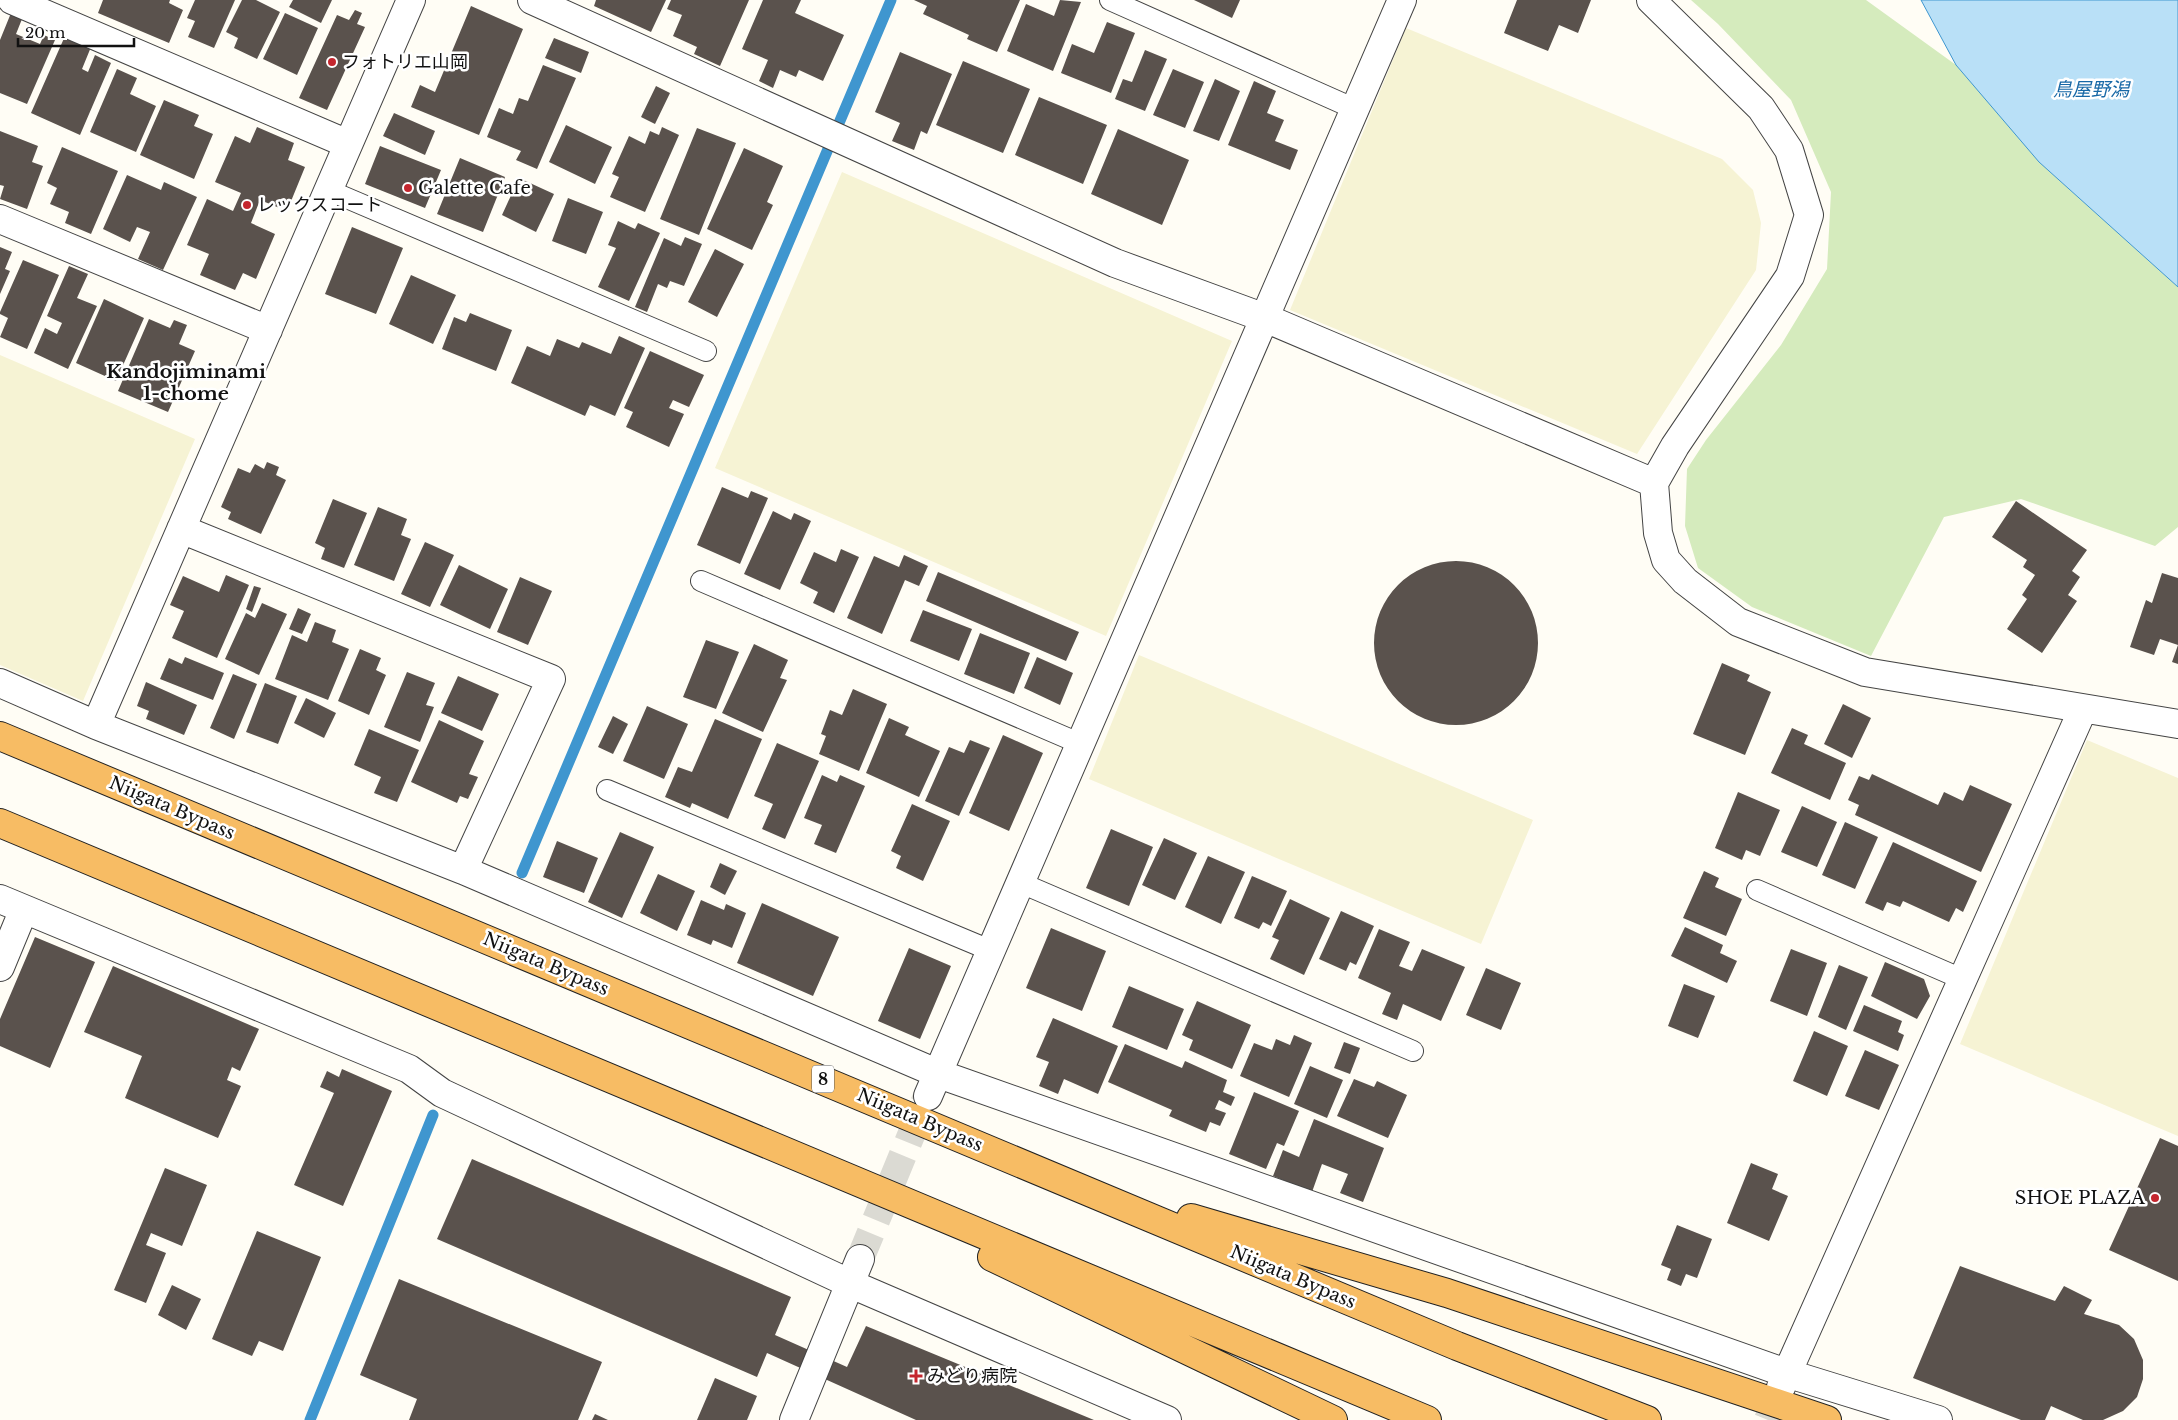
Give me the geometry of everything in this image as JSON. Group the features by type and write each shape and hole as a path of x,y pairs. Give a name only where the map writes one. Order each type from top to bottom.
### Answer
{"highway":[{"name":"Niigata Bypass","path":"0,736 1457,1346 1647,1420"},
{"path":"0,823 1427,1420"},
{"path":"675,1106 1333,1420"},
{"path":"1063,1180 1447,1293 1827,1420"}],"street":[{"path":"12,0 348,144"},
{"path":"96,725 411,0"},
{"path":"532,0 1115,263 1265,318 1654,483"},
{"path":"933,1085 1402,0"},
{"path":"1651,0 1761,108 1789,150 1809,215 1790,276 1675,446 1654,483 1658,533 1666,560 1685,581 1738,622 1865,672 2178,724"},
{"path":"0,219 268,330"},
{"path":"181,529 551,679 464,870"},
{"path":"0,683 96,725 464,870 933,1085 1783,1380 1938,1420"},
{"path":"1783,1380 2083,709"},
{"path":"0,968 12,904 409,1069 442,1094 855,1271 1167,1420"},
{"path":"794,1420 855,1271"}],"lane":[{"path":"1110,0 1355,109"},
{"path":"328,190 706,350"},
{"path":"701,581 1081,744"},
{"path":"607,790 992,952"},
{"path":"1021,882 1413,1051"},
{"path":"1758,890 1962,979"}],"shaded area":[{"path":"1406,28 1722,159 1753,190 1761,223 1756,270 1637,454 1290,310"},
{"path":"842,172 1232,341 1106,636 715,468"},
{"path":"0,355 195,439 83,701 0,665"},
{"path":"1139,655 1533,820 1481,944 1089,779"},
{"path":"2087,740 2178,778 2178,1136 1960,1044"}],"green space":[{"path":"1691,0 1866,0 1956,65 2048,170 2178,287 2178,527 2155,546 2021,499 1944,517 1871,656 1752,607 1698,568 1685,526 1687,469 1706,440 1781,345 1827,269 1831,192 1791,100 1718,24"}],"water":[{"name":"鳥屋野潟","path":"1921,0 2178,0 2178,287 2039,162 1956,65"}],"building":[{"path":"103,0 170,0 169,3 183,10 169,43 98,13"},
{"path":"195,0 235,0 214,48 188,37 195,21 187,18"},
{"path":"242,0 256,0 280,12 257,59 234,48 238,38 226,32"},
{"path":"293,0 332,0 321,23 289,7"},
{"path":"596,0 666,0 651,32 594,6"},
{"path":"671,0 749,0 720,66 694,54 697,47 673,36 682,15 667,9"},
{"path":"763,0 801,0 795,13 844,35 823,81 799,70 796,77 780,70 773,88 759,81 768,60 742,49"},
{"path":"914,0 1020,0 997,52 967,39 969,35 923,14 927,6"},
{"path":"1060,0 1081,2 1053,71 1007,51 1026,4 1054,16"},
{"path":"1194,0 1240,0 1232,18"},
{"path":"1517,0 1591,0 1578,33 1559,25 1548,51 1504,33"},
{"path":"471,6 523,29 479,135 411,107 420,85 435,92"},
{"name":"フォトリエ山岡","path":"355,10 362,13 357,24 365,27 327,110 299,98 337,15 349,20"},
{"path":"11,13 22,19 16,34 40,44 44,35 55,40 27,104 0,93 0,40"},
{"path":"285,13 318,28 297,75 263,59"},
{"path":"1107,22 1135,33 1111,93 1061,73 1072,44 1094,53"},
{"path":"65,36 91,47 82,69 88,72 95,55 111,63 80,135 31,113"},
{"path":"554,38 589,52 581,73 545,58"},
{"path":"1145,50 1167,59 1145,111 1115,99 1123,79 1132,82"},
{"path":"900,52 952,74 927,134 921,131 914,150 892,141 900,123 875,112"},
{"path":"963,61 1030,89 1003,153 936,125"},
{"path":"543,65 576,78 537,169 516,160 521,151 487,137 499,108 513,114 519,98 528,101"},
{"path":"117,69 137,78 130,94 156,106 136,152 90,132"},
{"path":"1173,69 1204,82 1185,128 1153,115"},
{"path":"1215,79 1240,91 1219,141 1193,131"},
{"path":"1254,81 1276,91 1267,113 1284,120 1275,141 1298,150 1290,170 1228,145"},
{"path":"656,86 670,93 655,124 641,117"},
{"path":"1039,97 1107,125 1083,184 1015,155"},
{"path":"164,100 199,115 194,126 213,134 194,179 140,155"},
{"path":"394,113 435,131 425,155 383,136"},
{"path":"566,125 612,147 595,184 549,162"},
{"name":"レックスコート","path":"257,127 294,143 288,160 305,167 287,211 260,200 251,223 275,234 256,279 243,273 235,290 200,275 209,254 187,245 207,199 233,211 241,193 215,182 235,136 250,143"},
{"path":"662,127 679,135 645,212 610,197 619,177 612,174 629,136 645,144 650,131 659,135"},
{"path":"697,128 736,143 699,235 660,219"},
{"path":"1118,129 1189,160 1162,225 1091,194"},
{"path":"0,131 38,146 32,162 43,166 27,209 0,199 4,186 0,185"},
{"path":"380,146 441,170 425,208 365,184"},
{"path":"62,147 118,171 91,234 65,223 69,212 50,204 57,188 47,183"},
{"path":"744,148 783,166 767,202 773,205 752,250 707,229"},
{"path":"460,158 505,177 483,232 437,214"},
{"path":"127,175 161,190 164,182 197,197 163,270 138,259 150,232 137,227 130,242 103,229"},
{"path":"519,178 554,194 536,232 502,215"},
{"path":"568,198 603,212 586,254 552,241"},
{"path":"618,221 635,229 638,223 660,233 629,301 598,287 616,248 608,245"},
{"path":"352,227 403,248 376,314 325,294"},
{"path":"685,237 702,244 684,286 670,281 667,288 658,284 647,312 635,307 664,238 681,246"},
{"path":"0,247 12,252 5,269 10,271 0,294"},
{"path":"715,249 744,264 717,317 688,302"},
{"path":"23,260 59,275 27,349 0,337 8,318 0,314 0,312"},
{"path":"69,266 88,274 77,298 97,306 68,369 34,353 45,328 57,334 62,323 47,316"},
{"path":"411,275 456,295 433,344 389,324"},
{"path":"104,299 144,318 116,381 76,363"},
{"path":"470,313 512,330 496,371 442,349 454,317 466,322"},
{"path":"149,319 170,328 174,320 187,325 179,344 195,351 168,412 118,391"},
{"path":"619,336 645,348 615,416 590,405 585,416 511,383 527,346 550,356 557,339 579,348 582,342 611,354"},
{"path":"650,351 704,375 689,407 673,400 669,408 684,414 669,447 626,427 633,412 624,408"},
{"path":"267,462 279,467 276,475 286,480 261,534 228,519 231,512 221,507 238,468 250,473 255,464 264,469"},
{"path":"722,487 748,498 751,491 768,498 740,564 697,545"},
{"path":"333,499 367,513 344,568 321,559 325,548 315,543"},
{"path":"2016,501 2087,550 2072,571 2080,577 2068,595 2077,601 2042,653 2007,629 2027,599 2022,595 2035,575 2023,567 2027,560 1992,537"},
{"path":"378,507 407,519 401,535 411,539 394,581 354,565"},
{"path":"773,511 791,520 794,513 811,521 780,590 744,574"},
{"path":"425,542 454,555 430,607 401,594"},
{"path":"841,549 859,557 834,613 813,603 818,592 800,583 814,552 836,562"},
{"path":"904,555 928,566 919,586 905,580 882,634 847,618 874,556 899,567"},
{"path":"1464,561 1480,564 1495,570 1520,591 1529,604 1535,619 1538,643 1537,659 1529,682 1508,707 1495,716 1480,722 1448,725 1432,722 1417,716 1392,695 1383,682 1377,667 1374,635 1377,619 1383,604 1404,579 1417,570 1432,564"},
{"path":"459,565 508,589 490,629 440,605"},
{"path":"938,572 1079,632 1066,661 926,601"},
{"path":"2162,573 2178,578 2178,645 2160,639 2154,655 2130,647 2146,600 2152,603"},
{"path":"226,575 249,585 217,658 172,638 184,611 170,605 183,576 219,592"},
{"path":"520,577 552,591 528,645 497,632"},
{"path":"254,586 261,588 252,612 246,609"},
{"path":"262,603 287,614 259,675 225,659 246,613 255,618"},
{"path":"298,608 311,614 302,634 289,629"},
{"path":"923,610 972,629 959,661 910,641"},
{"path":"315,622 336,630 332,642 349,649 328,700 275,679 292,635 307,642"},
{"path":"980,633 1030,653 1014,694 964,674"},
{"path":"706,640 739,652 716,709 683,697"},
{"path":"754,644 788,660 780,678 787,680 763,732 722,713"},
{"path":"2178,645 2178,664 2172,662"},
{"path":"360,649 381,658 376,670 386,675 369,715 338,701"},
{"path":"185,657 224,673 213,700 160,679 169,658 182,664"},
{"path":"1037,657 1073,673 1060,705 1024,688"},
{"path":"1722,663 1750,675 1747,681 1771,692 1745,755 1693,734"},
{"path":"407,672 435,683 426,705 434,707 420,742 384,727"},
{"path":"233,674 257,684 234,739 210,728"},
{"path":"458,676 499,694 482,731 441,713"},
{"path":"146,682 197,705 184,735 146,719 149,711 137,706"},
{"path":"265,683 297,696 278,744 246,732"},
{"path":"853,689 887,704 859,771 819,754 826,736 821,734 830,710 842,715"},
{"path":"306,698 336,713 324,738 294,723"},
{"path":"1843,704 1871,718 1852,758 1824,744"},
{"path":"647,706 688,724 664,779 623,761"},
{"path":"613,716 628,724 613,754 598,747"},
{"path":"889,718 909,727 905,735 940,751 919,797 866,773"},
{"path":"715,719 762,739 728,819 692,803 690,808 665,797 678,767 692,772"},
{"path":"439,720 484,741 469,774 478,777 468,799 460,796 457,803 411,782"},
{"path":"1792,728 1808,735 1804,744 1846,763 1830,800 1771,773"},
{"path":"369,729 419,750 397,802 374,793 381,777 354,765"},
{"path":"1003,735 1043,753 1009,831 969,813"},
{"path":"970,740 990,748 959,816 925,801 949,747 964,753"},
{"path":"777,743 819,761 785,839 762,829 773,804 754,796"},
{"path":"1872,774 1938,805 1944,792 1963,801 1970,785 2012,804 1981,872 1855,815 1859,805 1848,800 1859,776 1869,780"},
{"path":"822,775 837,782 840,775 865,786 836,853 814,844 822,825 804,818"},
{"path":"1738,792 1780,810 1760,856 1746,850 1742,860 1715,848"},
{"path":"912,804 950,821 923,881 896,868 901,856 891,851"},
{"path":"1802,806 1837,822 1817,867 1781,852"},
{"path":"1845,822 1878,837 1855,889 1822,875"},
{"path":"1111,829 1153,847 1129,906 1086,888"},
{"path":"620,832 654,847 622,918 588,902"},
{"path":"1164,838 1197,853 1175,900 1142,885"},
{"path":"557,841 598,858 584,893 543,877"},
{"path":"1893,842 1977,881 1963,912 1956,908 1949,922 1903,901 1900,907 1887,902 1883,911 1865,903"},
{"path":"1208,856 1245,872 1221,924 1185,907"},
{"path":"720,863 737,871 725,895 710,887"},
{"path":"1704,871 1719,878 1715,887 1742,899 1726,936 1683,918"},
{"path":"658,874 695,891 677,931 640,913"},
{"path":"1252,876 1287,891 1271,926 1263,922 1259,929 1234,918"},
{"path":"1290,899 1330,918 1304,975 1270,959 1279,940 1272,937"},
{"path":"701,900 724,910 726,904 746,913 732,948 713,940 711,945 687,935"},
{"path":"762,903 839,937 813,996 737,963"},
{"path":"1341,911 1374,926 1356,965 1350,962 1346,971 1319,959"},
{"path":"1685,927 1723,945 1720,953 1737,961 1727,983 1671,956"},
{"path":"1051,928 1106,951 1082,1011 1026,988"},
{"path":"1379,929 1410,942 1399,966 1412,971 1422,949 1465,967 1441,1021 1403,1004 1397,1020 1382,1014 1391,993 1358,978"},
{"path":"35,937 95,962 50,1068 0,1046 0,1019"},
{"path":"909,948 951,966 920,1039 878,1021"},
{"path":"1791,949 1827,963 1807,1016 1770,1001"},
{"path":"1885,962 1924,979 1930,996 1917,1019 1871,996"},
{"path":"1839,965 1868,977 1846,1030 1818,1017"},
{"path":"113,966 259,1029 240,1071 232,1067 227,1080 241,1086 218,1138 125,1098 142,1056 84,1032"},
{"path":"1486,968 1521,983 1501,1030 1466,1015"},
{"path":"1684,984 1715,996 1698,1038 1668,1026"},
{"path":"1129,986 1184,1009 1167,1050 1112,1027"},
{"path":"1197,1001 1251,1025 1232,1069 1189,1050 1193,1040 1182,1035"},
{"path":"1864,1005 1902,1021 1898,1032 1904,1035 1898,1051 1853,1031"},
{"path":"1053,1018 1118,1046 1098,1094 1064,1079 1058,1094 1039,1086 1049,1062 1036,1057"},
{"path":"1814,1031 1848,1046 1827,1096 1793,1081"},
{"path":"1294,1035 1312,1043 1289,1097 1240,1076 1254,1043 1272,1050 1276,1039 1290,1045"},
{"path":"1344,1042 1360,1048 1350,1074 1334,1068"},
{"path":"1125,1044 1182,1068 1185,1061 1227,1080 1223,1092 1235,1097 1231,1106 1219,1100 1215,1109 1226,1113 1220,1126 1210,1122 1206,1132 1169,1116 1172,1110 1108,1082"},
{"path":"1865,1050 1899,1065 1879,1110 1845,1096"},
{"path":"1310,1066 1343,1080 1327,1118 1294,1104"},
{"path":"342,1069 392,1091 343,1206 294,1185 334,1093 320,1087 327,1071 339,1077"},
{"path":"1354,1079 1374,1087 1377,1081 1407,1095 1388,1138 1337,1116"},
{"path":"1254,1092 1299,1111 1284,1146 1277,1143 1266,1169 1229,1154"},
{"path":"1314,1119 1384,1148 1363,1202 1340,1193 1348,1174 1322,1164 1312,1192 1273,1176 1283,1150 1299,1157"},
{"name":"SHOE PLAZA","path":"2160,1138 2178,1146 2178,1281 2109,1250"},
{"path":"472,1159 791,1297 775,1335 847,1367 866,1326 1094,1420 916,1420 767,1353 757,1377 437,1239"},
{"path":"1751,1163 1778,1174 1772,1189 1788,1196 1769,1241 1727,1223"},
{"path":"165,1168 207,1185 182,1246 151,1233 146,1245 166,1253 146,1303 114,1290"},
{"path":"1677,1225 1712,1239 1697,1278 1686,1274 1681,1286 1667,1280 1671,1269 1661,1265"},
{"path":"257,1231 321,1257 283,1351 259,1341 252,1356 212,1339"},
{"path":"1960,1266 2055,1301 2064,1286 2092,1300 2084,1314 2119,1325 2134,1339 2143,1360 2143,1379 2137,1397 2123,1411 2103,1420 2083,1420 2051,1406 2045,1420 2021,1420 1913,1378"},
{"path":"399,1279 602,1362 578,1420 409,1420 417,1399 360,1375"},
{"path":"172,1285 201,1299 186,1330 158,1315"},
{"path":"715,1378 757,1396 747,1420 697,1420"},
{"path":"595,1414 608,1420 592,1420"}],"waterway":[{"path":"522,873 891,0"},
{"path":"310,1420 433,1115"}],"tunnel":[{"path":"860,1259 926,1099"},
{"path":"1768,1420 1781,1387"}],"place":[{"name":"フォトリエ山岡","path":"332,62"},
{"name":"Galette Cafe","path":"408,188"},
{"name":"レックスコート","path":"247,205"},
{"name":"SHOE PLAZA","path":"2155,1198"},
{"name":"みどり病院","path":"916,1376"}],"district":[{"name":"Kandojiminami 1-chome","path":"186,382"}]}
